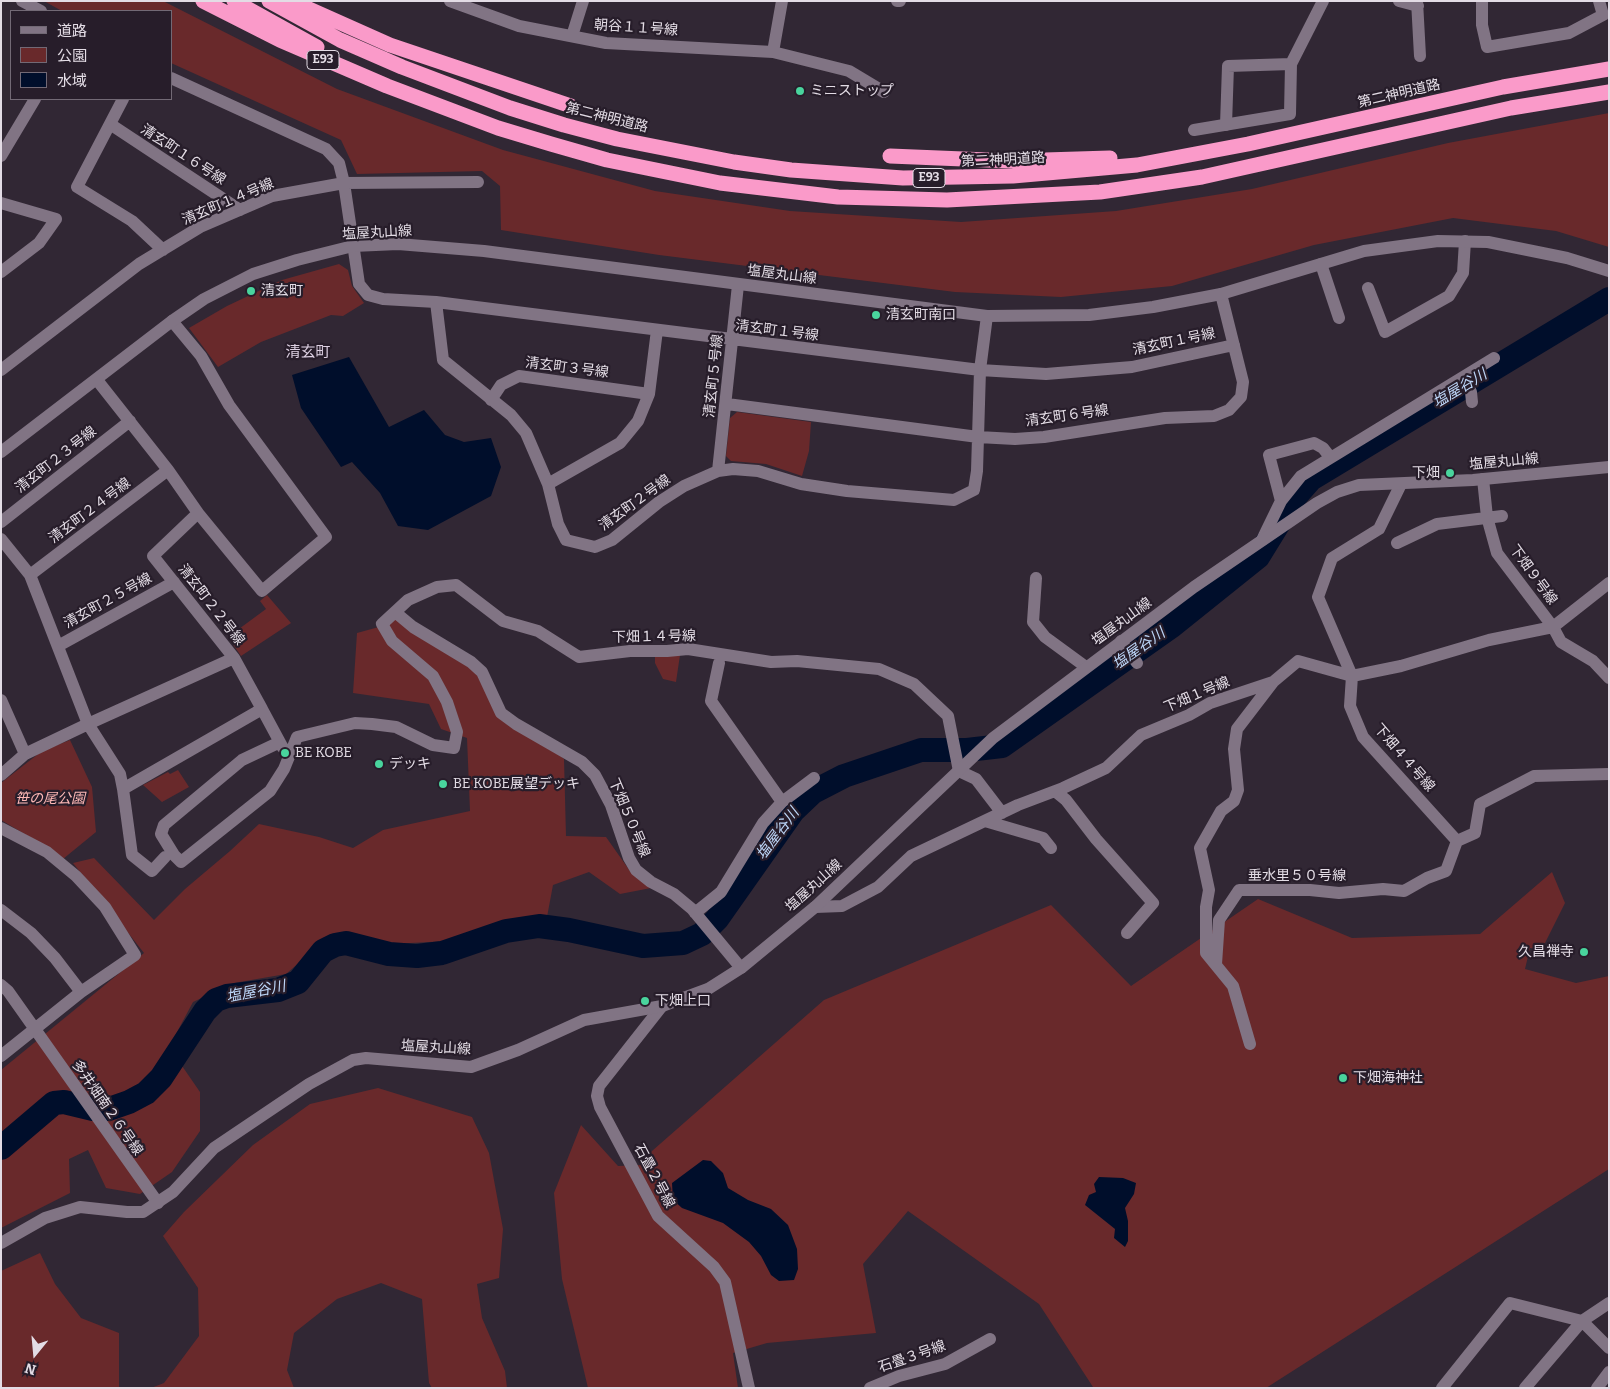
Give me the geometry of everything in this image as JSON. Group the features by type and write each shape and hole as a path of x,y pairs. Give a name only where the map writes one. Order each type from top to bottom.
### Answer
{"highway":[{"name":"E93","path":"203,1 322,60 447,110 507,130 607,160 720,183 838,197 947,200 1048,197 1100,192 1177,181 1511,108 1609,92"},
{"name":"E93","path":"234,1 333,55 447,110"},
{"name":"第二神明道路","path":"269,1 349,44 510,108 617,139 734,162 846,175 957,178 1061,173 1127,166 1248,144 1503,87 1609,69"},
{"path":"291,1 390,45 571,106"},
{"path":"890,156 1051,161 1139,156 1248,144"}],"street":[{"path":"22,1 39,10"},
{"name":"朝谷１１号線","path":"450,1 519,26 606,44 773,52 849,72 884,92"},
{"path":"572,36 583,1"},
{"path":"773,52 782,1"},
{"path":"1194,130 1290,114 1291,64 1322,1"},
{"path":"1399,1 1418,4 1420,56"},
{"path":"1482,1 1482,25 1488,47 1569,33 1603,15 1599,1"},
{"path":"1226,124 1228,66 1291,64"},
{"name":"清玄町１号線","path":"172,78 326,149 339,163 344,182 359,284 368,295 383,299 436,302 980,370 1046,374 1132,367 1234,345"},
{"path":"1,156 34,100"},
{"path":"122,100 77,187 132,220 163,250"},
{"name":"清玄町１６号線","path":"110,124 240,210"},
{"name":"清玄町１４号線","path":"1,370 140,264 200,227 272,196 344,182 478,182"},
{"path":"1,203 56,219 39,243 1,272"},
{"name":"塩屋丸山線","path":"1,452 172,321 213,294 253,274 296,260 353,246 398,244 484,251 986,316 1088,315 1153,307 1221,294 1320,264 1391,246 1438,241 1488,242 1567,258 1609,271"},
{"path":"1368,288 1385,332 1450,296 1463,273 1465,241"},
{"path":"1320,264 1339,318"},
{"name":"清玄町５号線","path":"718,471 727,404 738,285"},
{"name":"清玄町６号線","path":"727,404 978,437 1044,437 1165,418 1214,416 1229,410 1241,397 1242,382 1221,294"},
{"name":"清玄町２号線","path":"436,302 443,360 510,415 526,433 532,453 548,484 558,524 566,540 595,547 612,540 659,502 684,486 718,471 733,469 758,471 801,484 954,500 974,490 980,370 986,316"},
{"path":"97,380 168,470 198,513 262,591 326,537 230,405 201,356 172,321"},
{"path":"548,484 620,443 638,421 649,394 657,330"},
{"path":"1262,540 1281,501 1301,476 1494,358"},
{"name":"清玄町３号線","path":"491,400 501,386 519,376 649,394"},
{"path":"1463,378 1472,397"},
{"name":"清玄町２３号線","path":"1,522 130,421"},
{"path":"1281,501 1269,455 1314,443 1323,448 1330,457"},
{"name":"塩屋丸山線","path":"1,1243 46,1218 80,1207 143,1212 173,1192 214,1148 309,1084 353,1060 366,1058 471,1068 518,1050 584,1020 662,1006 708,988 741,968 815,907 958,765 974,758 993,738 1121,641 1262,540 1337,492 1359,485 1483,479 1609,467"},
{"name":"清玄町２４号線","path":"30,575 168,470"},
{"name":"下畑９号線","path":"1483,479 1487,517 1497,553 1553,627 1561,642 1593,661 1609,678"},
{"name":"下畑４４号線","path":"1401,484 1379,529 1332,558 1318,597 1352,676 1350,706 1363,737 1458,841"},
{"name":"清玄町２２号線","path":"1,775 25,754 234,658 154,556 198,513"},
{"path":"1397,543 1437,524 1502,516"},
{"path":"1,539 30,575 88,724 120,774 124,789 132,855 152,872 165,857"},
{"path":"1036,578 1033,622 1045,637 1086,667"},
{"name":"清玄町２５号線","path":"58,646 174,582"},
{"name":"下畑１号線","path":"815,907 842,906 878,887 911,856 1002,813 1106,768 1141,735 1189,715 1210,703 1274,682 1298,661 1352,676 1416,662 1489,640 1553,627 1609,583"},
{"name":"下畑１４号線","path":"294,745 297,736 364,724 396,727 433,745 454,748 457,732 447,702 433,676 392,641 382,624 408,600 437,587 456,585 503,620 538,630 579,657 630,651 688,649 772,662 797,661 879,669 914,684 948,716 958,765"},
{"name":"下畑５０号線","path":"396,612 413,627 471,662 482,672 501,713 516,724 582,762 595,775 611,806 629,858 636,870 650,882 674,894 698,916 741,968"},
{"path":"1121,641 1137,664"},
{"path":"234,658 281,748 294,745"},
{"path":"719,663 711,701 782,802"},
{"path":"1250,1044 1233,986 1206,953 1208,890 1200,848 1221,810 1234,802 1238,790 1234,749 1236,729 1274,682"},
{"path":"1,700 25,754"},
{"path":"124,789 262,709"},
{"path":"278,743 242,760 164,826 161,834 174,856 182,862 270,791 284,768 294,745"},
{"path":"958,765 976,780 1002,813"},
{"path":"1458,841 1475,834 1480,804 1534,776 1609,774"},
{"path":"698,916 721,892 747,846 782,802 814,778"},
{"path":"1055,791 1066,800 1096,839 1153,903 1127,933"},
{"path":"985,821 1043,838 1051,848"},
{"path":"1,828 47,852 76,876 105,907 136,955 81,992 1,1056"},
{"name":"垂水里５０号線","path":"1216,964 1219,920 1238,890 1310,890 1339,893 1382,889 1404,891 1427,878 1446,871 1458,841"},
{"path":"1,910 43,946 81,992"},
{"name":"多井畑南２６号線","path":"1,985 8,991 33,1029 158,1203"},
{"name":"石畳２号線","path":"662,1006 600,1086 597,1096 600,1107 658,1216 714,1267 725,1282 749,1388"},
{"path":"1442,1388 1510,1303 1582,1321 1609,1348"},
{"path":"1524,1388 1582,1321 1609,1303"},
{"name":"石畳３号線","path":"870,1388 900,1376 946,1364 990,1339"},
{"path":"1597,1388 1609,1372"}],"green space":[{"path":"44,1 163,1 337,89 503,150 655,191 790,211 961,222 1116,211 1252,189 1448,143 1609,113 1609,247 1556,231 1453,218 1314,245 1172,286 1061,297 955,292 659,255 501,230 500,186 482,171 357,174 341,140 172,63 172,10 60,10"},
{"path":"339,264 348,270 352,286 364,303 343,316 331,315 261,342 218,367 189,328 227,306 282,280"},
{"path":"737,412 811,422 809,451 802,476 766,464 731,461 726,456 730,418"},
{"path":"267,595 291,623 241,656 228,637 266,609 260,601"},
{"path":"395,616 451,653 477,674 496,714 555,751 564,759 566,836 606,837 630,871 651,888 620,894 589,872 553,885 547,917 448,941 391,944 331,935 286,974 234,983 193,1002 169,1047 200,1092 200,1131 172,1172 140,1194 106,1188 88,1150 69,1159 70,1193 1,1228 1,1070 144,953 73,863 94,858 154,920 185,889 259,824 319,837 353,848 383,830 470,811 467,738 441,729 429,704 353,693 357,633 386,625"},
{"path":"655,651 680,655 676,682 663,679 655,663"},
{"name":"笹の尾公園","path":"70,740 92,787 96,832 63,859 1,820 1,783 42,751"},
{"path":"178,770 189,787 162,802 143,785 168,772 170,774"},
{"path":"1552,872 1565,903 1542,949 1530,948 1525,969 1576,983 1609,976 1609,1169 1266,1388 1093,1387 1039,1304 908,1211 863,1264 876,1333 767,1343 733,1353 738,1388 588,1388 562,1279 554,1193 581,1125 618,1166 642,1165 652,1151 824,1000 1051,905 1131,986 1258,899 1352,938 1480,934"},
{"path":"378,1088 472,1117 489,1153 503,1229 499,1278 477,1284 482,1318 505,1371 507,1388 432,1388 429,1383 422,1299 381,1283 337,1299 294,1333 287,1370 294,1388 151,1388 164,1383 199,1336 198,1288 163,1236 184,1212 253,1145 310,1104"},
{"path":"40,1253 55,1284 81,1318 119,1333 119,1388 1,1388 1,1271"}],"water":[{"path":"349,357 389,427 424,410 445,435 464,442 491,438 501,467 491,496 428,530 398,526 380,493 352,462 341,467 301,408 292,375"},
{"path":"703,1160 711,1161 723,1173 728,1188 748,1200 771,1209 788,1225 797,1249 798,1269 794,1280 779,1281 771,1275 761,1256 749,1242 723,1223 682,1208 673,1200 672,1183"},
{"path":"1099,1177 1123,1178 1136,1183 1134,1194 1125,1208 1128,1221 1128,1241 1125,1247 1114,1238 1115,1229 1085,1205 1089,1195 1096,1192 1094,1184"}],"waterway":[{"name":"塩屋谷川","path":"1,1148 54,1103 64,1102 93,1109 109,1109 129,1102 146,1093 161,1078 205,1011 216,1000 227,996 278,990 298,982 323,951 335,945 346,943 389,954 417,956 442,953 506,931 539,926 569,930 643,946 683,943 702,934 717,919 793,811 813,792 844,776 921,750 967,750 1002,746 1172,626 1258,557 1295,497 1311,479 1609,299"}],"place":[{"name":"ミニストップ","path":"800,91"},
{"name":"清玄町","path":"251,291"},
{"name":"清玄町南口","path":"876,315"},
{"name":"下畑","path":"1450,473"},
{"name":"BE KOBE","path":"285,753"},
{"name":"デッキ","path":"379,764"},
{"name":"BE KOBE展望デッキ","path":"443,784"},
{"name":"久昌禅寺","path":"1584,952"},
{"name":"下畑上口","path":"645,1001"},
{"name":"下畑海神社","path":"1343,1078"}],"district":[{"name":"清玄町","path":"308,353"}]}
